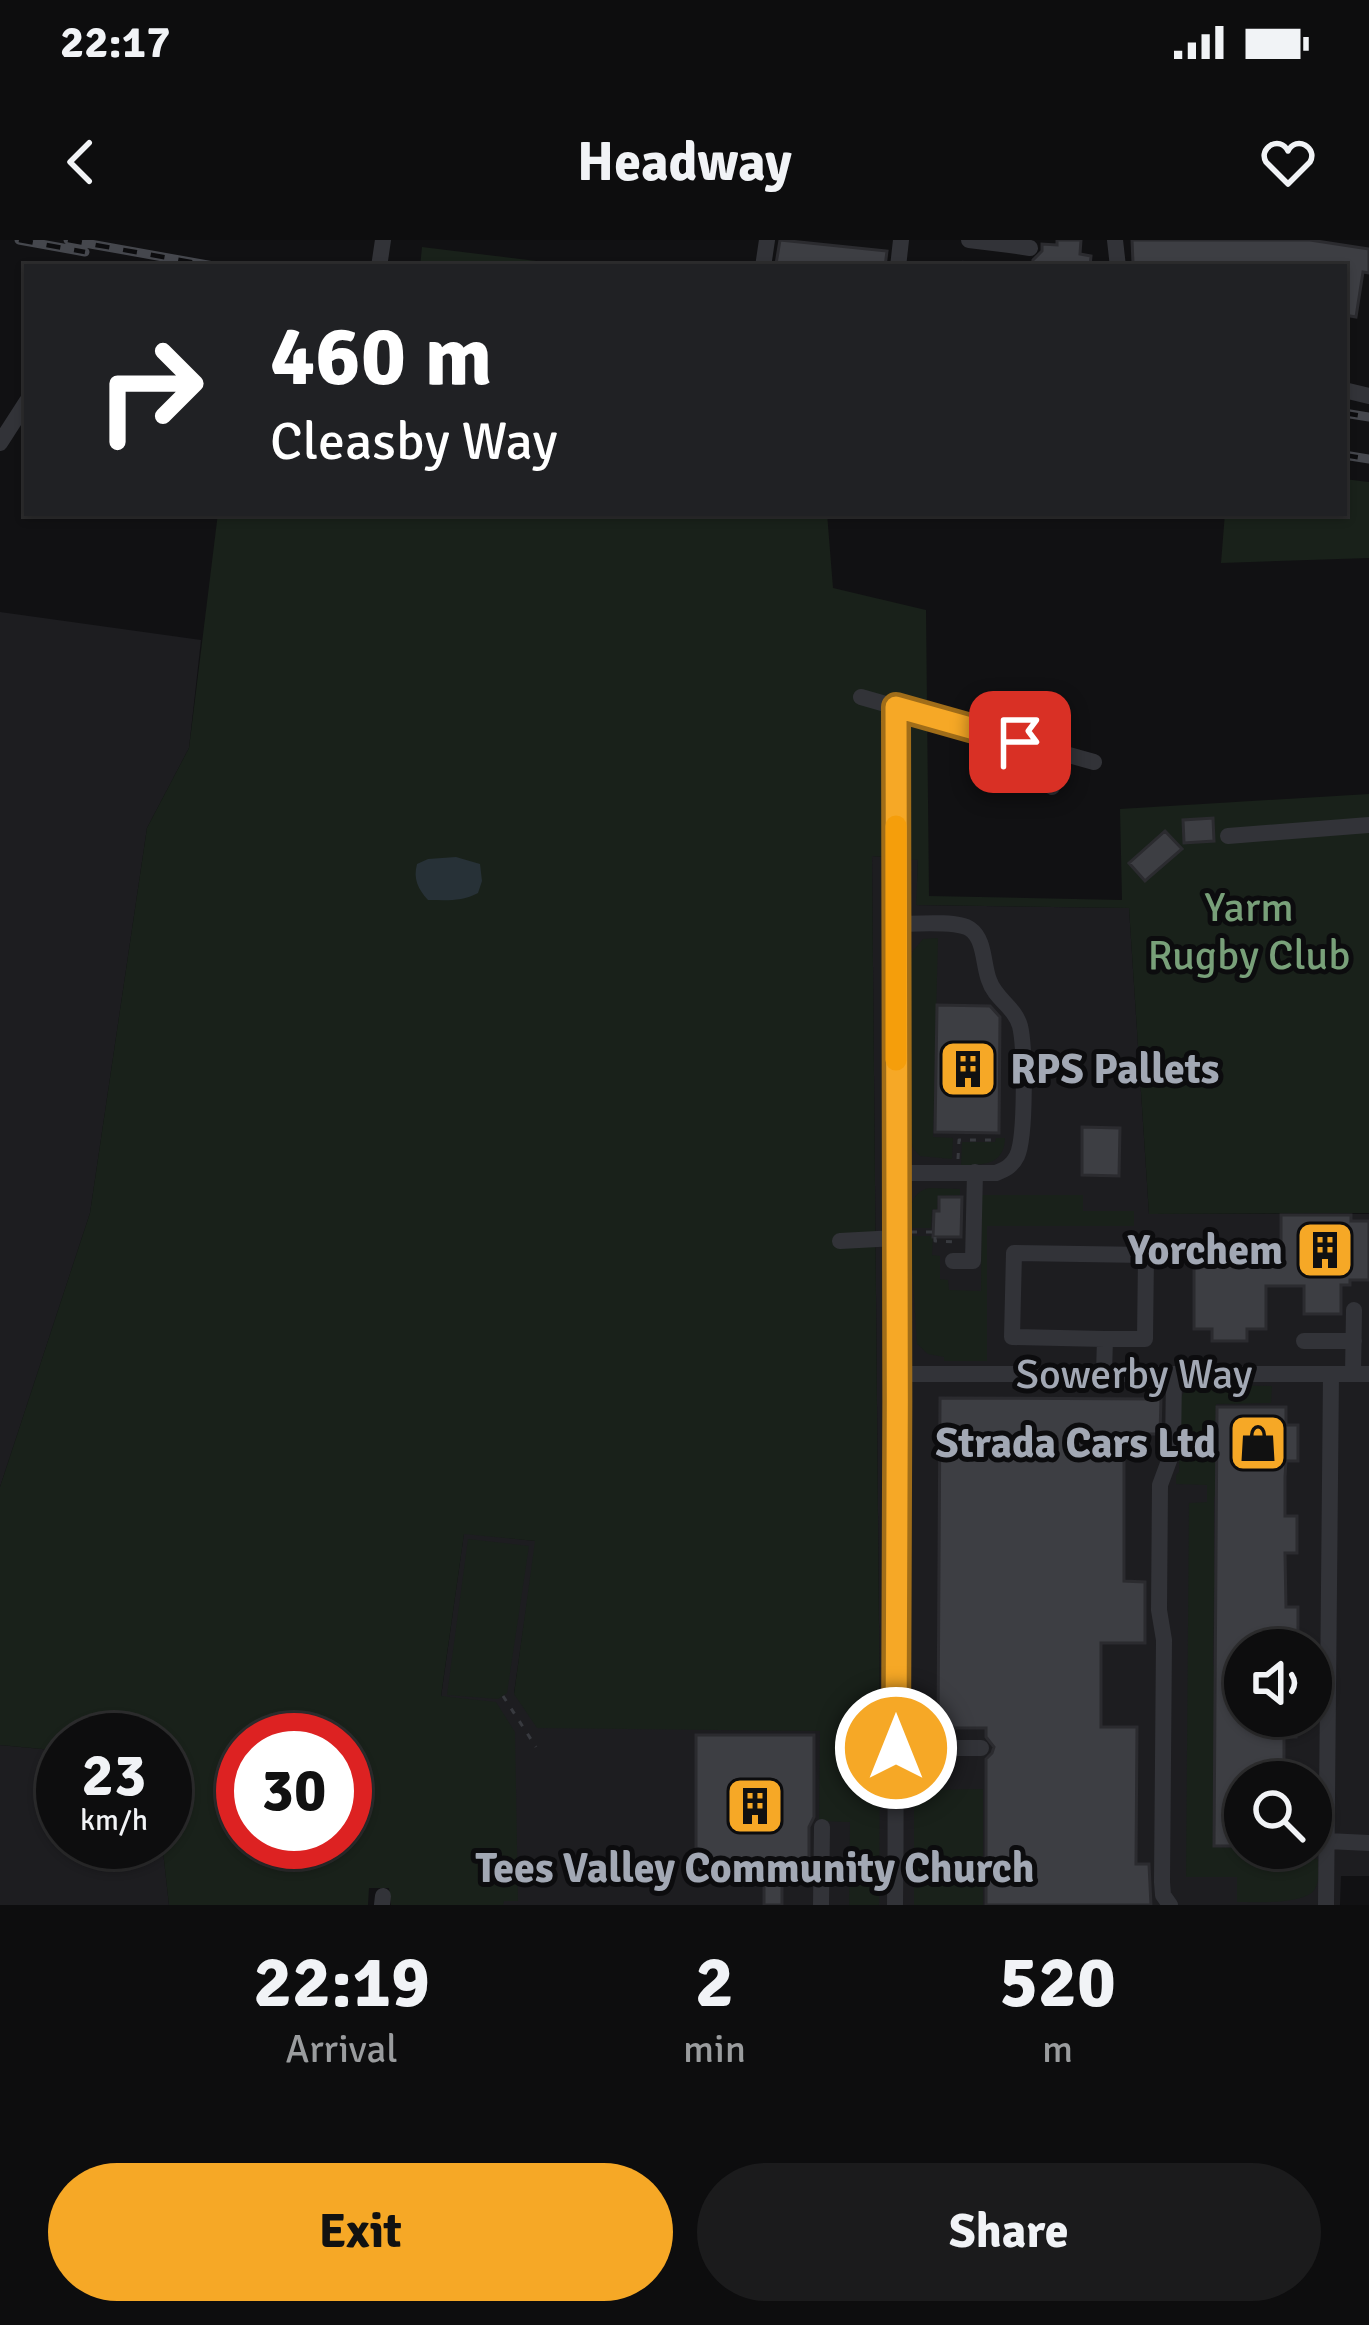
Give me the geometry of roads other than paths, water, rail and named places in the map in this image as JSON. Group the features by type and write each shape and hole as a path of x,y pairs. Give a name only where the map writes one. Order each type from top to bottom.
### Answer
{"street":[{"path":"969,240 1030,248"},
{"path":"0,443 24,406"},
{"path":"861,697 1094,762"},
{"path":"895,1905 901,1235 896,1173 896,707"},
{"path":"1052,787 1062,753"},
{"path":"1228,836 1369,825"},
{"path":"896,923 956,925 975,932 991,987 1019,1022 1022,1043 1022,1139 1008,1168 996,1173 896,1173"},
{"path":"953,1261 974,1262 966,1172"},
{"path":"840,1240 901,1235"},
{"path":"1013,1253 1146,1255 1145,1339 1105,1339 1012,1337 1013,1253"},
{"path":"1354,1310 1361,1374"},
{"path":"1104,1373 1105,1339"},
{"path":"1304,1341 1354,1341"},
{"name":"Sowerby Way","path":"898,1374 1361,1374"},
{"path":"1169,1905 1162,1882 1160,1485 1173,1450 1174,1374"},
{"path":"1329,1761 1331,1374"},
{"path":"896,1748 981,1748"},
{"path":"821,1827 821,1905"},
{"path":"1332,1841 1369,1843"},
{"path":"1326,1905 1327,1869"}],"railway":[{"path":"19,240 85,252"},
{"path":"68,240 202,264"},
{"path":"1347,413 1369,417"},
{"path":"1347,455 1369,459"}],"place":[{"name":"RPS Pallets","path":"968,1069"},
{"name":"Yorchem","path":"1325,1250"},
{"name":"Strada Cars Ltd","path":"1258,1443"},
{"name":"Tees Valley Community Church","path":"755,1806"}],"park label":[{"name":"Yarm Rugby Club","path":"1249,931"}]}
